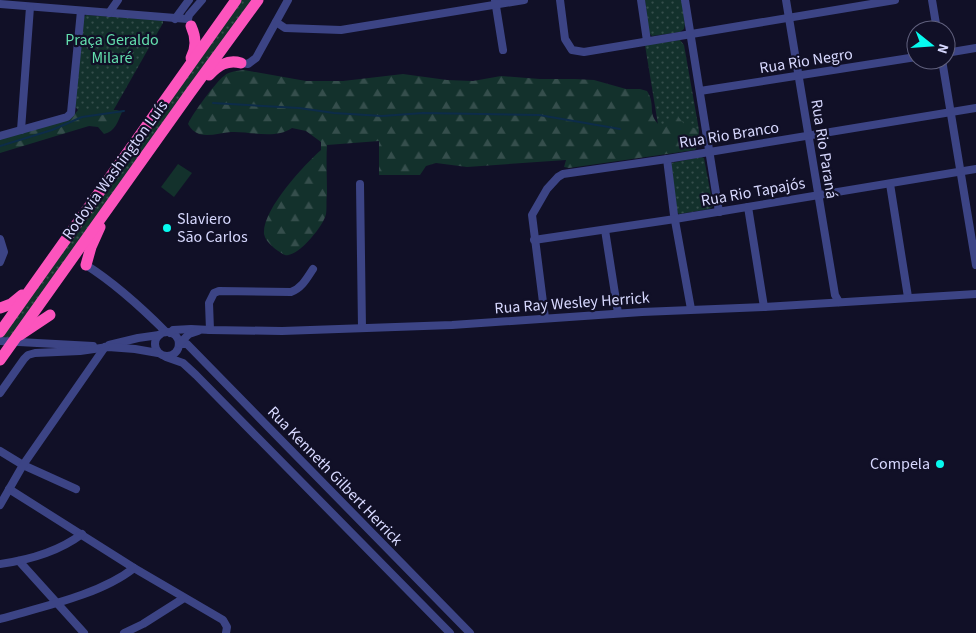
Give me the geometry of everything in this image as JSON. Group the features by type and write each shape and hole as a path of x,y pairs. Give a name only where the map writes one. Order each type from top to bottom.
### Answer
{"highway":[{"name":"Rodovia Washington Luís","path":"0,360 258,0"},
{"path":"189,23 201,32 209,31 235,1"},
{"name":"Rodovia Washington Luís","path":"0,332 235,1"},
{"path":"240,63 232,51 232,46 249,12"},
{"path":"174,88 194,52 195,37 189,23"},
{"path":"190,93 221,64 235,61 240,63"},
{"path":"86,265 91,247 105,215 117,195"},
{"path":"0,308 11,304 32,288"},
{"path":"16,338 50,315"}],"street":[{"path":"109,13 118,0"},
{"path":"175,19 189,0"},
{"path":"0,4 10,2 30,7 175,19 189,23 189,15 202,0"},
{"path":"240,63 248,64 256,58 288,0"},
{"path":"276,22 284,28 341,30 496,2 524,0"},
{"path":"560,0 564,31 569,48 584,52 895,0"},
{"path":"641,0 647,41"},
{"path":"685,0 719,212"},
{"name":"Rua Rio Paraná","path":"786,0 835,295 839,302"},
{"path":"932,0 935,20"},
{"path":"496,2 503,50"},
{"path":"21,130 30,7"},
{"path":"0,136 67,117 72,108 81,11"},
{"path":"956,51 976,48"},
{"name":"Rua Rio Negro","path":"700,91 906,60"},
{"path":"944,70 976,264"},
{"name":"Rua Rio Branco","path":"545,318 532,216 547,189 558,177 571,172 667,159 976,108"},
{"path":"667,159 675,219 691,309"},
{"name":"Rua Rio Tapajós","path":"534,240 719,212 976,169"},
{"path":"360,184 362,328"},
{"path":"890,184 908,298"},
{"path":"748,207 764,307"},
{"path":"605,230 618,313"},
{"path":"0,262 3,257 1,242"},
{"path":"86,265 105,276 140,305 165,333 177,338 179,344"},
{"path":"162,355 174,354 179,344 189,334 207,330 210,303 214,293 291,292 298,290 303,285 313,269"},
{"name":"Rua Ray Wesley Herrick","path":"0,393 28,355 106,347 173,330 192,328 282,331 452,325 618,313 764,307 976,294"},
{"path":"162,355 154,346 155,342 165,333"},
{"path":"0,340 134,349 162,355 183,363 450,633"},
{"name":"Rua Kenneth Gilbert Herrick","path":"179,344 187,344 470,633"},
{"path":"0,505 23,465 106,347"},
{"path":"0,451 23,465 76,490"},
{"path":"9,489 134,568 223,620 228,627 226,633"},
{"path":"0,564 20,561 66,546 82,534"},
{"path":"20,561 84,633"},
{"path":"0,619 57,603 122,577 134,568"},
{"path":"124,633 144,624 184,598"}],"green space":[{"path":"241,0 252,0 10,339 0,338"},
{"path":"645,0 682,0 684,29 680,32 652,36 649,33"},
{"name":"Praça Geraldo Milaré","path":"86,15 163,21 113,111 78,110 74,106 83,18"},
{"path":"680,40 684,45 699,130 660,137 645,45"},
{"path":"244,70 306,81 343,81 403,74 447,80 473,81 501,76 594,80 626,89 647,91 650,96 654,119 663,128 668,126 670,114 677,115 684,124 699,130 698,145 695,150 569,168 564,167 566,160 467,167 436,163 426,166 420,175 379,175 379,141 327,145 326,214 321,225 310,240 297,251 290,255 285,255 273,247 266,239 264,234 265,224 285,189 321,150 321,142 306,131 292,128 278,134 231,132 207,135 199,134 191,129 188,124 204,98 224,76"},
{"path":"78,110 117,110 122,112 116,126 108,133 104,134 98,127 89,126 0,153 0,139 72,117"},
{"path":"704,158 713,206 710,209 679,214 677,212 671,163"},
{"path":"178,164 192,173 174,197 161,187"}],"waterway":[{"path":"213,103 299,108 334,113 382,116 423,113 539,115 620,129"},
{"path":"0,146 52,130 82,117 124,111"}],"place":[{"name":"Slaviero São Carlos","path":"167,228"},
{"name":"Compela","path":"940,464"}]}
